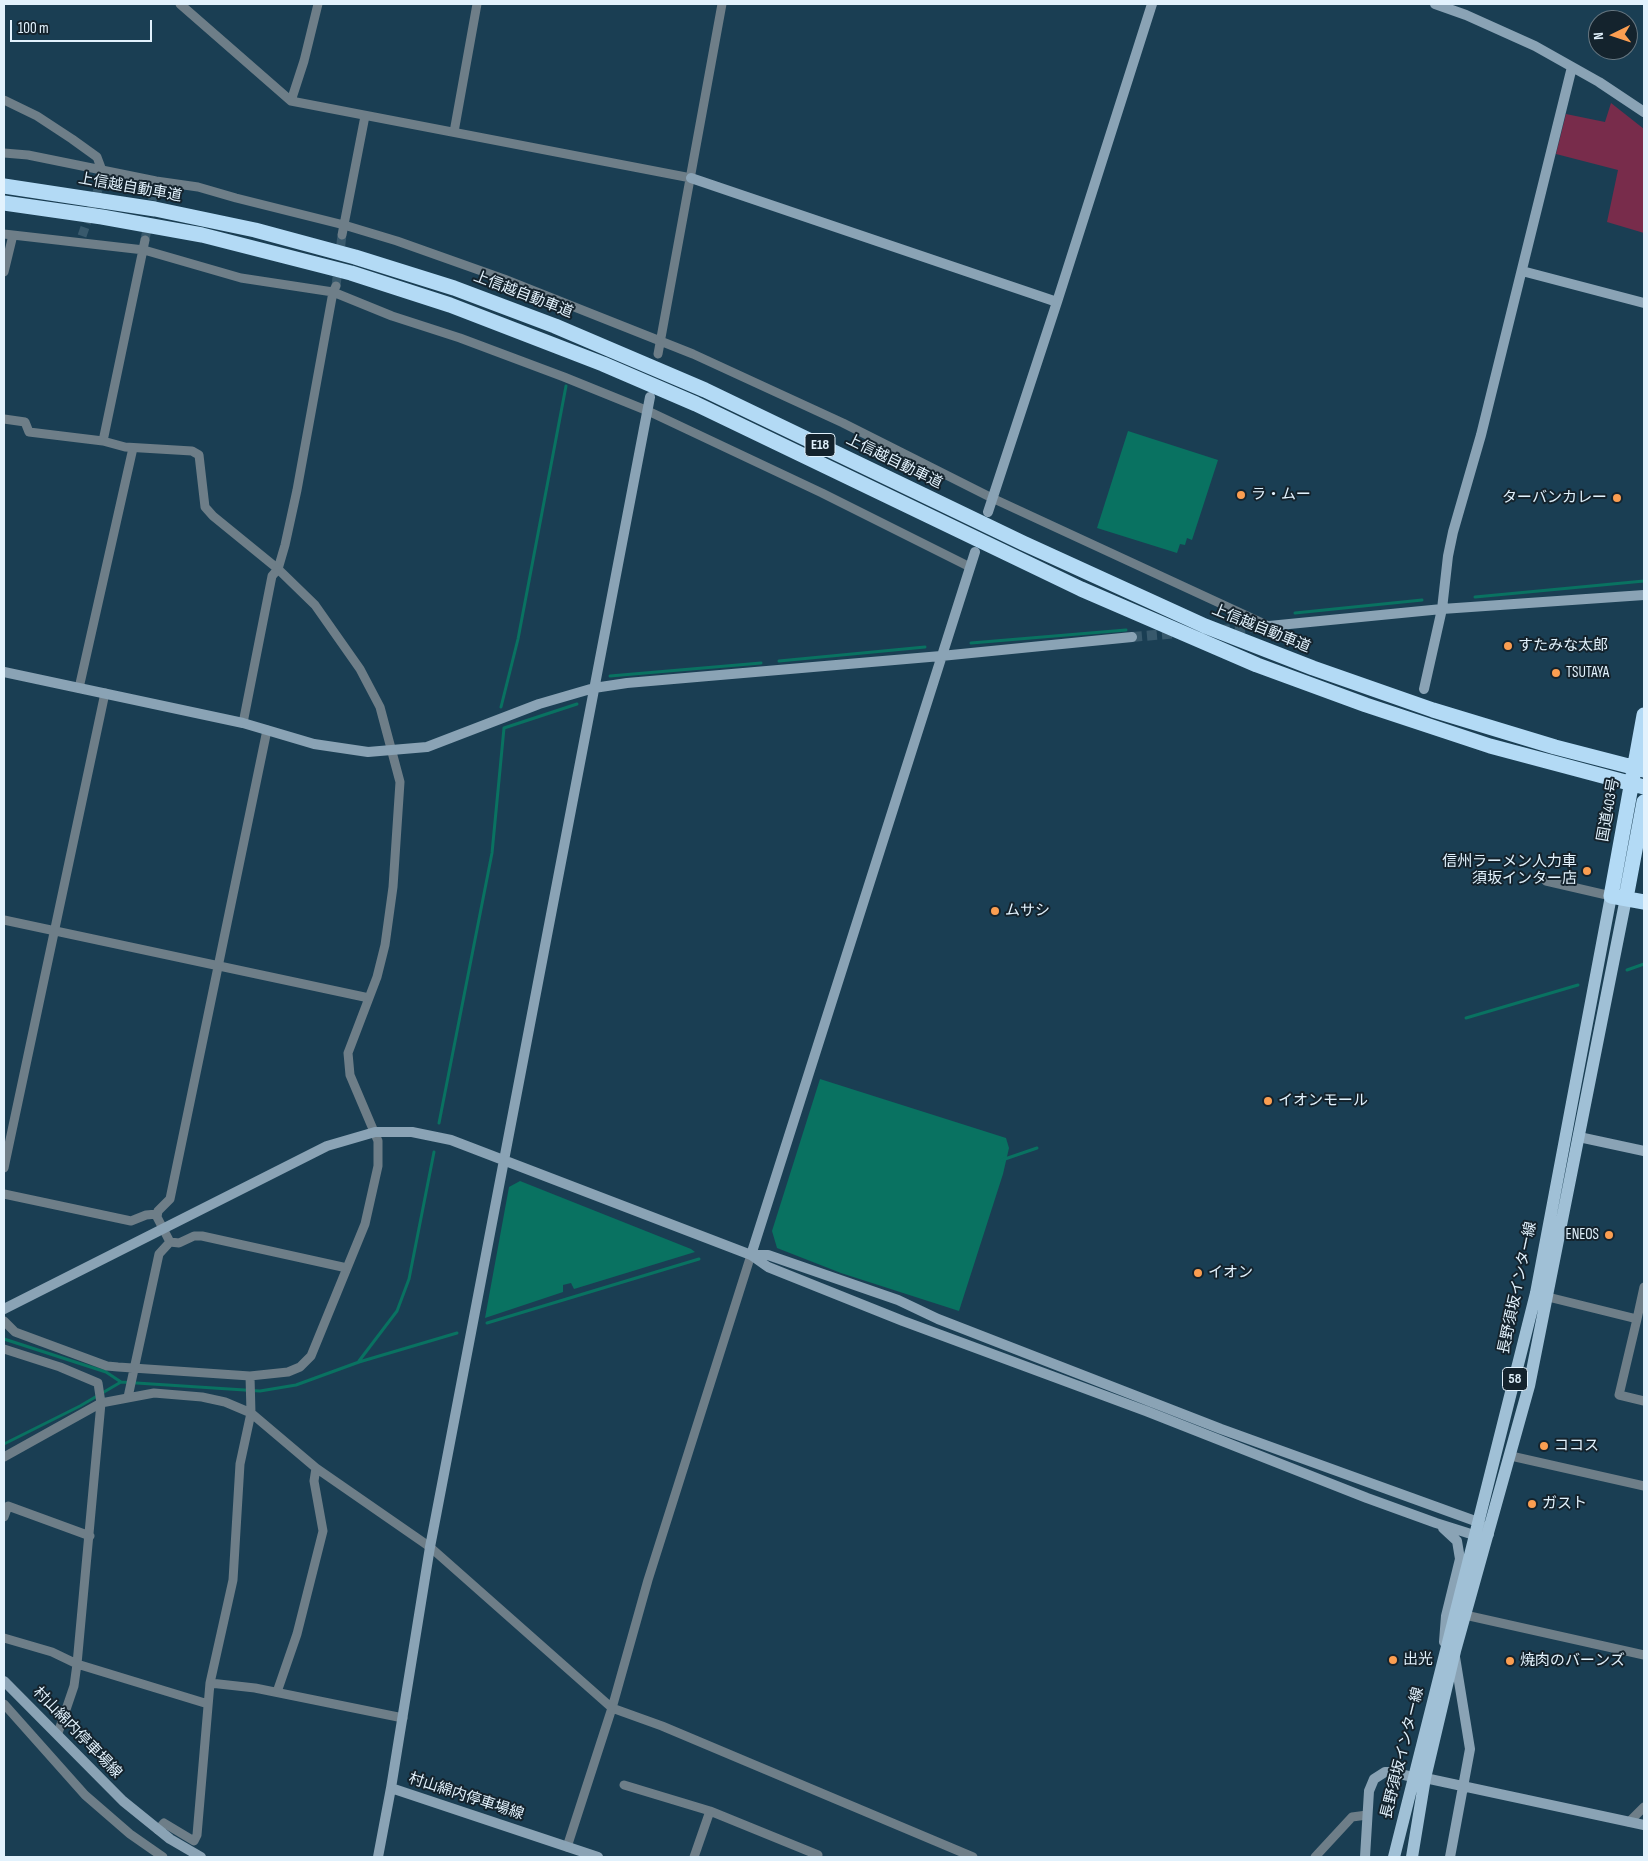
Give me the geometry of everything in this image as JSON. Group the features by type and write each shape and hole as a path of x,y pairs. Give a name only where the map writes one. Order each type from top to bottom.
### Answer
{"highway":[{"name":"上信越自動車道","path":"4,186 147,208 238,226 321,247 454,288 555,326 705,390 1031,547 1205,626 1313,668 1432,710 1555,747 1644,769"},
{"name":"E18","path":"4,203 152,225 219,239 341,270 450,305 603,364 704,408 1020,561 1208,645 1321,688 1498,749 1644,787"},
{"name":"国道403号","path":"1611,896 1644,714"},
{"path":"1626,898 1644,802"},
{"path":"1611,896 1644,902"}],"main road":[{"name":"長野須坂インター線","path":"1412,1857 1419,1778 1443,1658 1536,1293 1611,896"},
{"name":"長野須坂インター線","path":"1394,1857 1419,1778 1511,1456 1548,1297 1626,898"}],"street":[{"path":"180,4 291,101 691,178 1057,302"},
{"path":"291,101 304,61 318,4"},
{"path":"454,132 477,4"},
{"path":"658,354 722,4"},
{"path":"988,512 1152,4"},
{"path":"1435,4 1498,29 1572,66 1644,112"},
{"path":"1424,689 1442,609 1448,556 1453,532 1481,435 1572,66"},
{"path":"4,100 37,116 72,138 97,157 103,173"},
{"path":"342,235 365,116"},
{"path":"4,153 103,173 155,186 198,186 344,224 397,240 501,278 692,354 843,423 992,498 1269,626 1442,609 1644,595"},
{"path":"4,272 8,235 80,239 144,250 241,278 334,289 392,316 460,338 648,411 822,493 970,567"},
{"path":"103,442 144,250 144,240"},
{"path":"1522,272 1644,303"},
{"path":"243,722 272,576 278,569 297,490 334,289"},
{"path":"391,1788 430,1548 650,397"},
{"path":"4,419 25,422 29,432 133,448 192,451 199,455 205,507 212,516 278,569 315,605 360,669 380,707 400,782 393,887 385,944 368,998 350,1045 348,1069 378,1142 378,1166 369,1209 347,1268 310,1356 300,1367 288,1372 250,1379 132,1370 107,1366 15,1332 4,1322"},
{"path":"79,688 133,448"},
{"path":"567,1847 612,1708 648,1580 975,552"},
{"path":"4,672 243,722 314,744 368,752 427,747 539,704 594,688 627,683 759,670 941,656 1132,637"},
{"path":"4,1168 104,693"},
{"path":"4,1194 131,1221 146,1215 157,1214 170,1198 216,966 267,730"},
{"path":"1546,881 1611,896"},
{"path":"4,920 368,998"},
{"path":"4,1309 328,1146 374,1132 394,1131 427,1134 451,1140 751,1255 768,1267 903,1321 1154,1414 1436,1524 1474,1535 1489,1534"},
{"path":"1579,1137 1644,1151"},
{"path":"157,1214 170,1242 175,1244 194,1236 202,1236 347,1268"},
{"path":"128,1394 158,1254 170,1242"},
{"path":"751,1255 768,1255 898,1300 938,1319 1221,1429 1478,1522 1489,1534"},
{"path":"1644,1287 1619,1395 1644,1401"},
{"path":"1548,1297 1638,1319"},
{"path":"4,1349 60,1367 98,1383 101,1402 77,1664 74,1686 58,1733"},
{"path":"158,1830 164,1823 194,1841 197,1835 210,1683 233,1580 240,1464 250,1412 250,1379"},
{"path":"4,1457 101,1402 128,1394 154,1393 202,1397 225,1402 250,1412 316,1468 430,1548 612,1708 662,1726 972,1857"},
{"path":"1511,1456 1644,1486"},
{"path":"277,1692 297,1634 323,1531 314,1481 316,1468"},
{"path":"4,1517 8,1506 90,1536"},
{"path":"1436,1524 1452,1535 1457,1541 1460,1552 1446,1616 1443,1658"},
{"path":"1465,1615 1644,1655"},
{"path":"4,1638 52,1652 77,1664 208,1704"},
{"path":"1450,1857 1460,1796 1465,1787 1470,1749 1455,1651"},
{"name":"村山綿内停車場線","path":"4,1681 58,1733 123,1801 158,1830 201,1857"},
{"path":"210,1683 277,1692 403,1718"},
{"path":"4,1704 85,1795 130,1834 163,1857"},
{"path":"1365,1857 1369,1791 1374,1779 1385,1772 1644,1825"},
{"path":"624,1785 710,1811 818,1855"},
{"name":"村山綿内停車場線","path":"378,1857 391,1788 598,1857"},
{"path":"1629,1822 1644,1807"},
{"path":"694,1857 710,1811"},
{"path":"1315,1857 1352,1817 1367,1815"}],"shaded area":[{"path":"1611,103 1644,129 1644,233 1607,222 1618,170 1556,154 1566,114 1605,122"},
{"path":"1128,431 1218,460 1192,540 1187,538 1185,545 1180,544 1177,553 1097,528"},
{"path":"820,1079 1006,1138 1009,1148 1003,1174 959,1311 841,1273 777,1248 772,1231"},
{"path":"520,1181 695,1252 574,1289 571,1283 563,1285 563,1292 485,1318 509,1187"}],"waterway":[{"path":"501,707 518,639 566,386"},
{"path":"1475,597 1644,581"},
{"path":"1295,613 1422,600"},
{"path":"971,643 1126,630"},
{"path":"779,661 925,647"},
{"path":"610,676 761,663"},
{"path":"439,1123 492,853 504,728 577,704"},
{"path":"1627,970 1644,964"},
{"path":"1466,1018 1578,985"},
{"path":"1002,1160 1037,1148"},
{"path":"359,1361 397,1311 409,1279 434,1152"},
{"path":"487,1323 699,1259"},
{"path":"4,1339 106,1372 121,1382 260,1391 296,1385 359,1362 457,1333"},
{"path":"4,1444 80,1406 121,1382"}],"tunnel":[{"path":"82,236 103,175"},
{"path":"145,240 154,190"},
{"path":"336,286 342,235"},
{"path":"1220,630 1269,626"},
{"path":"1132,637 1178,633"}],"place":[{"name":"ラ・ムー","path":"1241,495"},
{"name":"ターバンカレー","path":"1617,498"},
{"name":"すたみな太郎","path":"1508,646"},
{"name":"TSUTAYA","path":"1556,673"},
{"name":"信州ラーメン人力車 須坂インター店","path":"1587,871"},
{"name":"ムサシ","path":"995,911"},
{"name":"イオンモール","path":"1268,1101"},
{"name":"ENEOS","path":"1609,1235"},
{"name":"イオン","path":"1198,1273"},
{"name":"ココス","path":"1544,1446"},
{"name":"ガスト","path":"1532,1504"},
{"name":"出光","path":"1393,1660"},
{"name":"焼肉のバーンズ","path":"1510,1661"}]}
